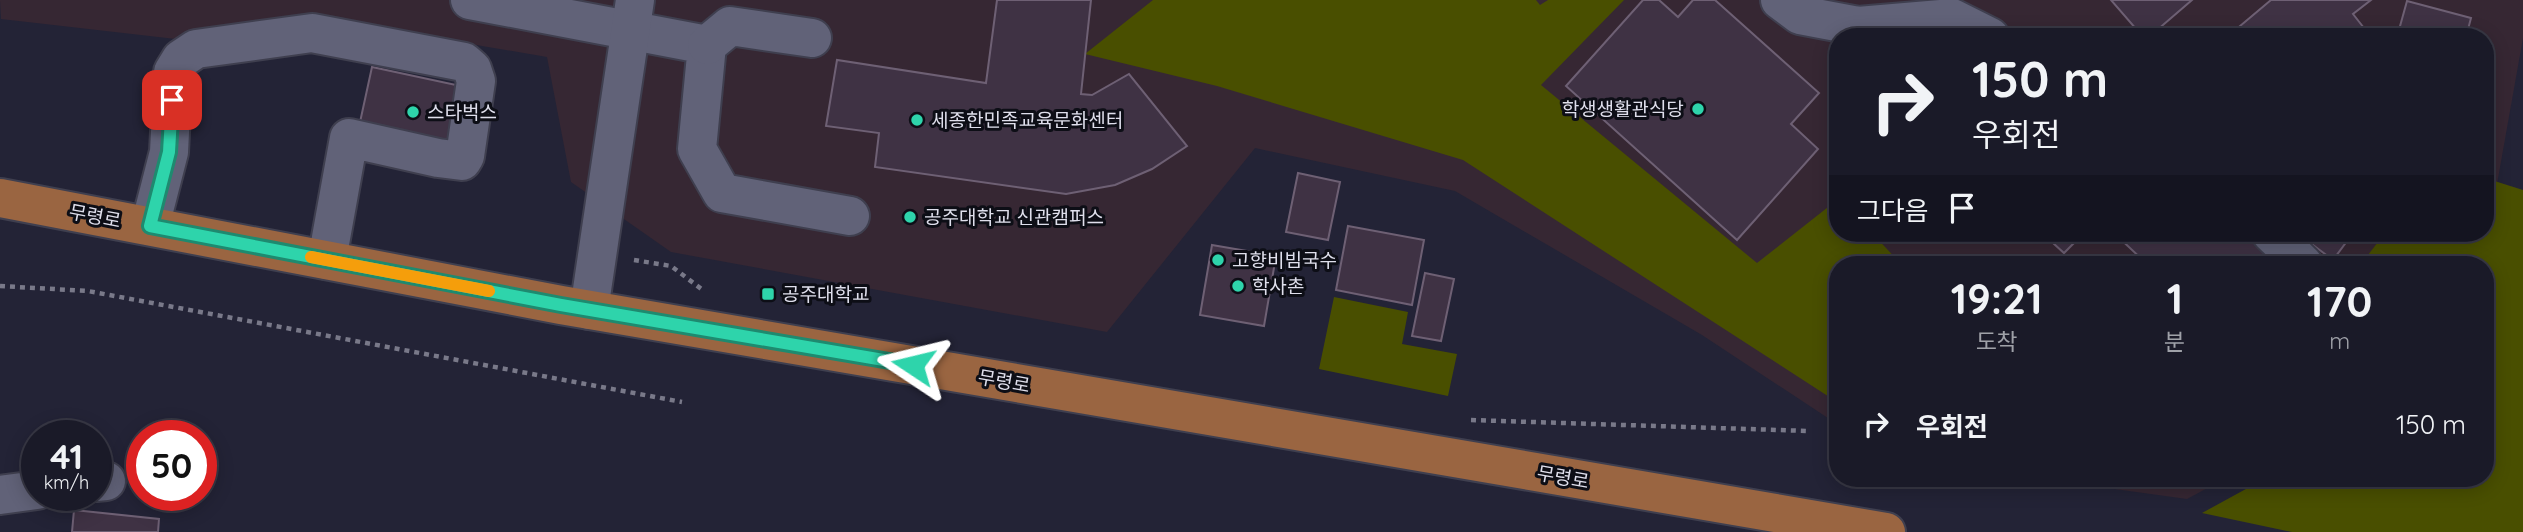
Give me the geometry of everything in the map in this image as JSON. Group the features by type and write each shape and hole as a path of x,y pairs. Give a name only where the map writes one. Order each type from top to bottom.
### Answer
{"main road":[{"name":"무령로","path":"0,198 589,310 1886,532"}],"lane":[{"path":"473,0 633,15 707,45"},
{"path":"1780,0 1800,15 1858,26 1952,18 1972,28"},
{"path":"589,310 633,15"},
{"path":"812,38 730,26 707,45 697,149 722,193 850,216"},
{"path":"150,226 169,152 173,72 181,59 196,49 312,33 464,62 472,69 477,81 465,156 461,161 438,158 349,138 327,260"},
{"path":"2280,242 2295,256"},
{"path":"0,495 21,492"}],"path":[{"path":"628,258 671,267 708,293"},
{"path":"0,286 88,291 682,402"},
{"path":"1463,420 1809,430"}],"shaded area":[{"name":"공주대학교 신관캠퍼스","path":"0,0 2523,0 2523,38 2497,184 2494,188 2494,28 1829,28 1829,242 2454,242 2444,256 1829,256 1829,419 1702,335 1455,191 1255,148 1107,332 671,252 571,182 547,57 318,18 202,42 1,19"},
{"path":"2100,487 2209,487 2187,499"}],"green space":[{"path":"1153,0 1536,0 1540,5 1548,0 1624,0 1541,85 1757,263 1829,206 1829,242 1880,242 1894,256 1829,256 1829,397 1463,160 1217,86 1085,54"},
{"path":"2494,181 2523,190 2523,532 2292,532 2202,513 2250,487 2494,487 2494,256 2367,256 2378,242 2494,242"},
{"path":"1334,297 1408,312 1402,344 1457,354 1448,396 1319,369"}],"building":[{"path":"997,0 1091,0 1081,94 1092,95 1129,74 1187,146 1152,169 1115,185 1066,194 875,167 879,133 826,126 837,60 986,83"},
{"name":"학생생활관식당","path":"1643,0 1659,0 1678,17 1693,0 1715,0 1819,93 1791,124 1818,149 1737,240 1566,86"},
{"path":"2111,0 2192,0 2159,28 2135,28"},
{"path":"2271,0 2371,0 2353,14 2364,28 2238,28"},
{"path":"2407,1 2471,18 2468,28 2400,28"},
{"name":"스타벅스","path":"372,67 470,88 455,157 357,136"},
{"path":"1298,173 1340,182 1328,240 1286,232"},
{"path":"1348,226 1424,240 1412,305 1336,290"},
{"path":"2052,242 2075,242 2064,253"},
{"path":"2124,242 2256,242 2270,256 2138,256"},
{"path":"2309,242 2346,242 2336,256 2328,256"},
{"name":"학사촌","path":"1212,245 1276,256 1264,326 1200,315"},
{"path":"1425,273 1454,279 1441,341 1412,336"},
{"path":"74,511 159,519 158,532 72,532"}],"slow traffic":[{"path":"311,257 489,291"}],"place":[{"name":"학생생활관식당","path":"1698,109"},
{"name":"스타벅스","path":"413,112"},
{"name":"세종한민족교육문화센터","path":"917,120"},
{"name":"공주대학교 신관캠퍼스","path":"910,217"},
{"name":"고향비빔국수","path":"1218,260"},
{"name":"학사촌","path":"1238,286"},
{"name":"공주대학교","path":"768,294"}],"route":[{"path":"172,100 169,152 150,226 561,305 913,365"}]}
